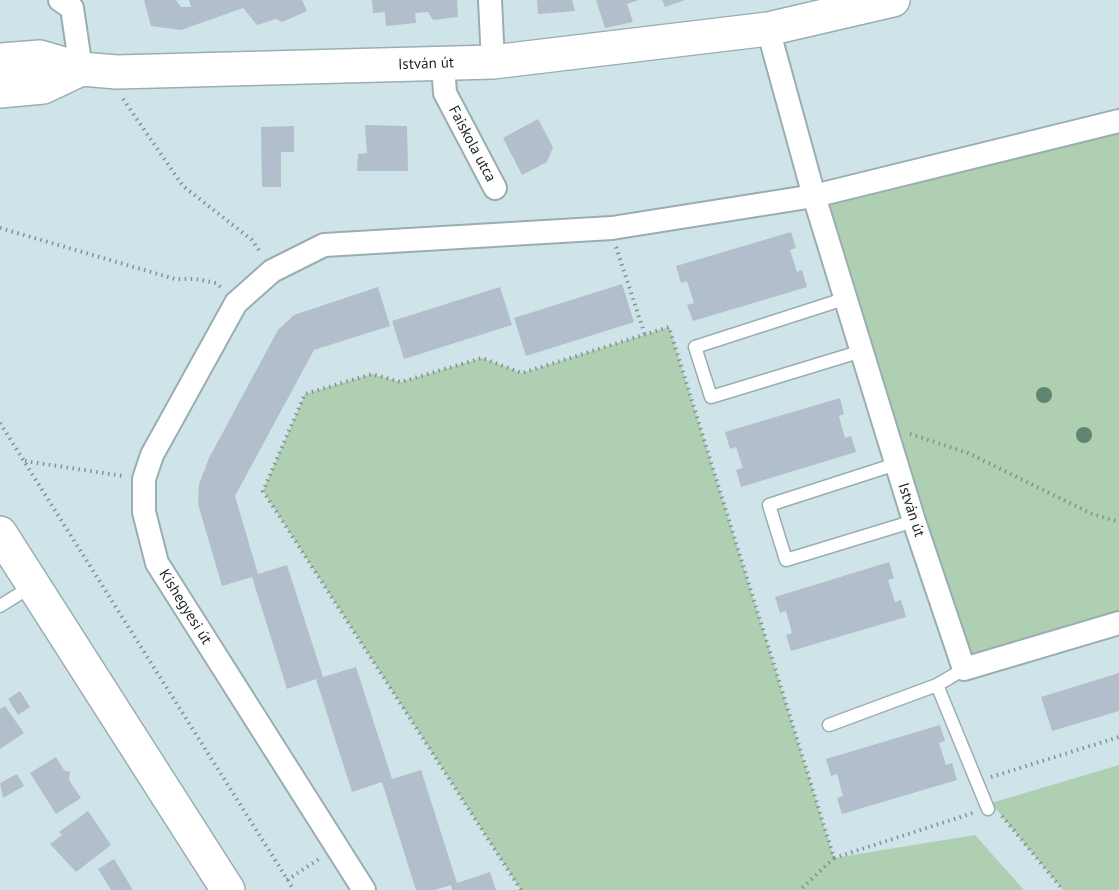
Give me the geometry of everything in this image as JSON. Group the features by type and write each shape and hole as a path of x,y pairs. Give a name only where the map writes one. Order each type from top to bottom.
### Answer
{"street":[{"path":"0,92 43,87 81,69 72,8 60,0"},
{"path":"490,0 493,62"},
{"name":"István út","path":"0,60 40,57 81,69 117,72 493,62 768,29 892,0"},
{"name":"István út","path":"768,29 814,196 896,464 964,669"},
{"name":"Faiskola utca","path":"443,64 445,93 495,188"},
{"path":"612,228 814,196 1119,121"},
{"name":"Kishegyesi út","path":"364,890 157,563 144,512 144,479 158,445 236,303 272,271 324,245 612,228"},
{"path":"0,532 228,890"},
{"path":"964,669 1119,623"}],"lane":[{"path":"847,298 695,347 711,397 862,351"},
{"path":"896,464 769,505 786,560 914,521"},
{"path":"0,606 33,585"},
{"path":"829,725 937,685 964,669"},
{"path":"937,685 989,806"}],"path":[{"path":"117,72 123,99 168,167 183,186 252,240 272,271"},
{"path":"0,228 175,279 216,282 236,303"},
{"path":"612,228 645,335"},
{"path":"520,890 263,491 305,394 372,374 401,382 482,358 522,373 669,327 834,858"},
{"path":"0,423 294,890"},
{"path":"885,426 968,453 1090,513 1119,522"},
{"path":"25,461 144,479"},
{"path":"1063,890 989,806 984,779 1119,737"},
{"path":"800,890 834,858 989,806"},
{"path":"287,880 337,848"}],"green space":[{"path":"1119,121 1119,624 964,669 814,196"},
{"path":"669,327 834,858 975,835 1024,890 521,890 263,491 305,394 372,374 401,382 482,358 522,373"},
{"path":"1119,765 1119,890 1063,890 991,803"}],"building":[{"path":"144,0 176,0 181,7 191,7 189,0 302,0 307,11 282,22 276,19 257,25 243,8 181,30 151,26"},
{"path":"372,0 457,0 458,17 433,20 428,12 415,13 416,23 386,26 385,12 373,13"},
{"path":"537,0 572,0 575,11 538,14"},
{"path":"596,0 639,0 627,4 633,22 605,28"},
{"path":"662,0 685,0 665,7"},
{"path":"538,119 553,147 547,162 522,175 503,138"},
{"path":"365,125 407,126 408,171 357,171 358,154 367,153"},
{"path":"294,126 294,152 281,152 281,187 262,187 261,127"},
{"path":"791,232 796,248 790,250 797,272 802,270 807,287 693,321 687,305 694,303 687,281 681,283 676,266"},
{"path":"622,284 634,322 526,356 514,318"},
{"path":"378,287 390,326 314,350 235,496 258,574 287,565 323,677 356,667 392,779 421,770 457,883 490,872 496,890 452,890 451,885 435,890 416,890 382,782 352,792 316,679 287,689 252,577 222,586 198,504 199,484 209,458 278,330 294,315"},
{"path":"500,287 512,325 404,359 392,321"},
{"path":"840,398 844,414 839,416 845,438 851,436 856,452 741,487 736,470 743,468 736,447 730,449 725,432"},
{"path":"889,562 894,578 888,580 895,602 901,600 906,617 791,651 786,635 792,633 786,611 780,613 775,597"},
{"path":"1119,673 1119,711 1052,731 1041,697"},
{"path":"20,691 30,707 18,715 8,699"},
{"path":"5,706 24,733 0,749 0,709"},
{"path":"940,725 945,741 939,743 946,765 952,763 957,780 842,814 837,798 843,796 837,774 831,776 826,759"},
{"path":"56,757 64,770 70,772 69,780 81,798 56,814 30,773"},
{"path":"17,774 24,786 3,798 0,783"},
{"path":"88,811 111,845 76,872 50,844 62,835 59,832"},
{"path":"114,859 133,890 111,890 98,869"}]}
